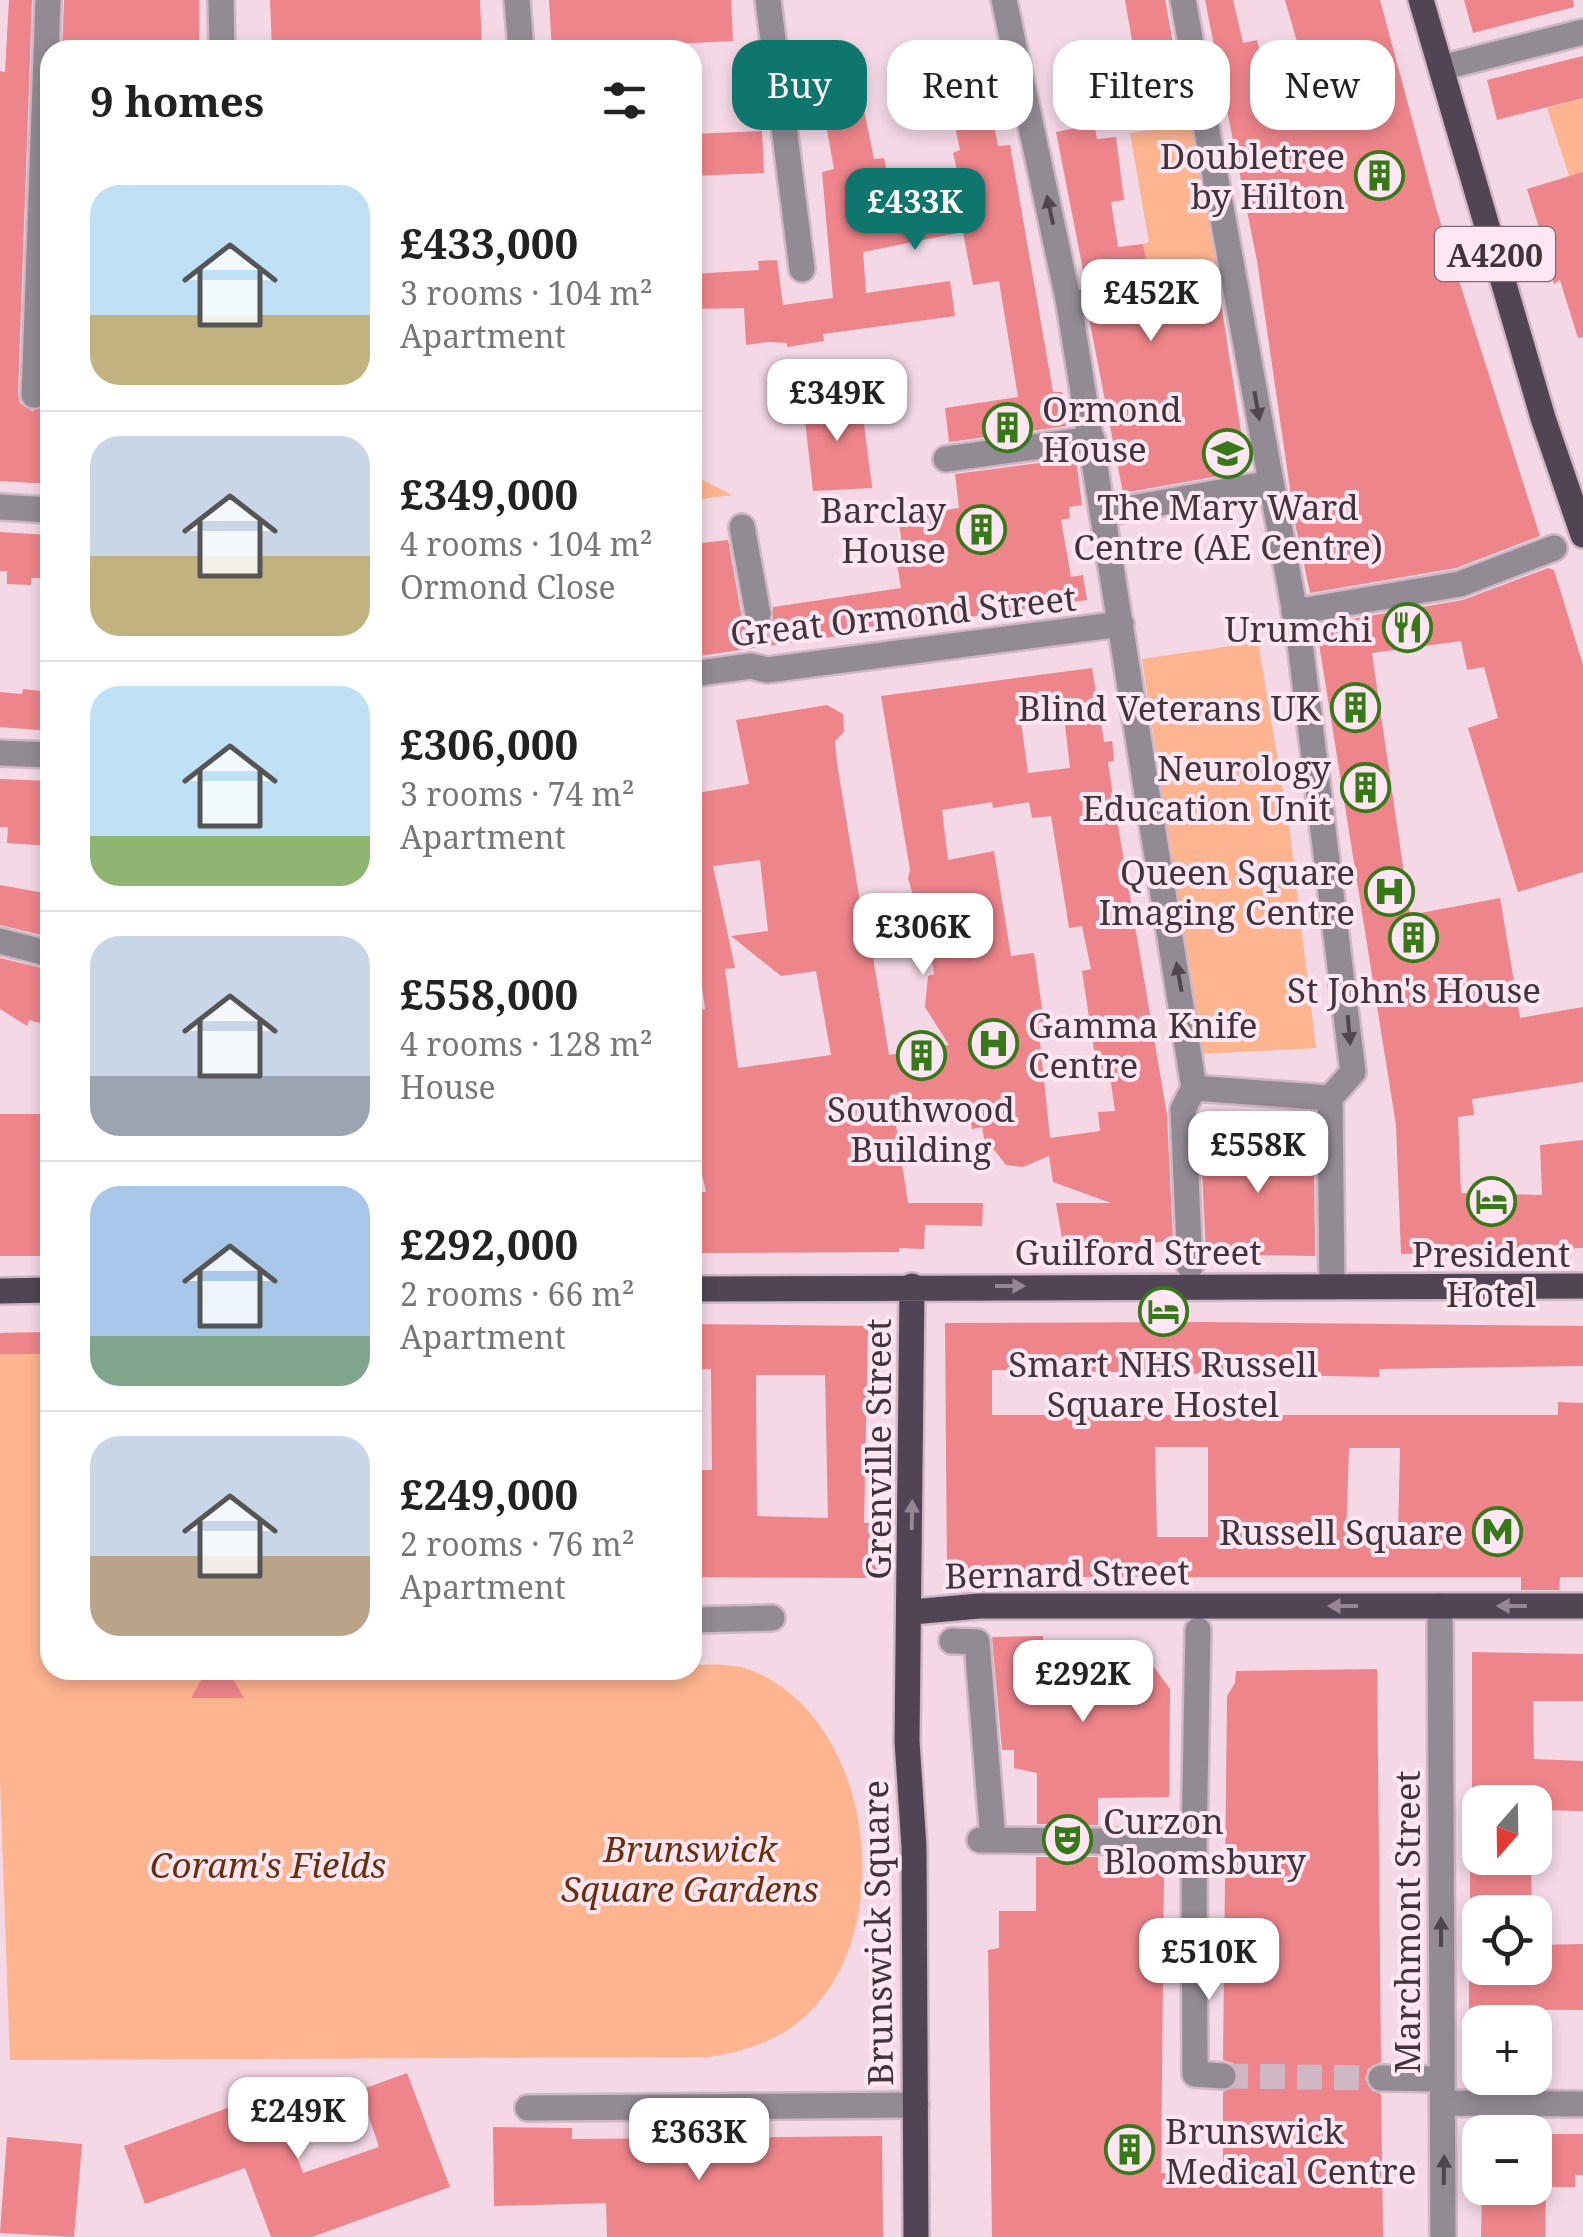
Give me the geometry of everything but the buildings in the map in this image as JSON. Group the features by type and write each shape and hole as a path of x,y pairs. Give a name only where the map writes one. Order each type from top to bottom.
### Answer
{"main road":[{"name":"A4200","path":"1422,0 1543,418 1583,536"},
{"name":"Grenville Street","path":"912,1286 912,1612"},
{"name":"Guilford Street","path":"702,1288 1583,1286"},
{"path":"0,1290 40,1290"},
{"name":"Bernard Street","path":"912,1612 979,1606 1583,1606"},
{"name":"Brunswick Square","path":"912,1612 907,1742 914,1848 916,2106"},
{"path":"916,2106 916,2237"}],"street":[{"path":"48,0 48,40"},
{"path":"221,0 222,40"},
{"path":"517,0 520,40"},
{"path":"768,0 802,269"},
{"path":"1004,0 1069,304 1194,1088 1183,1108 1190,1267"},
{"path":"1183,0 1294,612 1347,998 1352,1072 1330,1098 1332,1286"},
{"path":"1440,68 1583,32"},
{"path":"34,396 40,257"},
{"path":"1069,304 1134,295"},
{"path":"946,459 1092,439"},
{"path":"1104,512 1271,483"},
{"path":"0,507 40,509"},
{"path":"742,528 758,614"},
{"path":"1294,612 1460,584 1554,548"},
{"name":"Great Ormond Street","path":"702,673 751,666 765,659 1121,624"},
{"path":"0,752 40,754"},
{"path":"0,941 40,951"},
{"path":"1194,1088 1330,1098"},
{"name":"Marchmont Street","path":"1440,1606 1443,2237"},
{"path":"702,1620 772,1618"},
{"path":"1198,1630 1195,2074 1223,2076"},
{"path":"952,1642 977,1642 986,1840 1194,1842"},
{"path":"1381,2078 1442,2091 1583,2104"},
{"name":"Brunswick Square","path":"528,2108 916,2106"}],"green space":[{"path":"1583,98 1583,218 1547,108"},
{"path":"1196,130 1219,275 1138,289 1135,268 1147,266 1143,244 1149,242 1130,133"},
{"path":"702,480 732,495 702,499"},
{"path":"1258,642 1289,826 1316,1048 1201,1054 1142,659"},
{"name":"Coram's Fields","path":"40,1332 40,1680 702,1680 702,1664 752,1670 799,1701 829,1740 850,1786 861,1837 862,1889 852,1939 832,1984 801,2020 780,2034 710,2057 10,2060 0,1779 0,1333"}],"tunnel":[{"path":"758,614 763,647"},
{"path":"1223,2076 1381,2078"}],"place":[{"name":"Doubletree by Hilton","path":"1380,175"},
{"name":"Ormond House","path":"1007,428"},
{"name":"The Mary Ward Centre (AE Centre)","path":"1228,454"},
{"name":"Barclay House","path":"981,529"},
{"name":"Urumchi","path":"1407,628"},
{"name":"Blind Veterans UK","path":"1355,707"},
{"name":"Neurology Education Unit","path":"1366,787"},
{"name":"Queen Square Imaging Centre","path":"1390,891"},
{"name":"St John's House","path":"1414,937"},
{"name":"Gamma Knife Centre","path":"993,1044"},
{"name":"Southwood Building","path":"921,1056"},
{"name":"President Hotel","path":"1491,1201"},
{"name":"Smart NHS Russell Square Hostel","path":"1163,1311"},
{"name":"Russell Square","path":"1498,1531"},
{"name":"Curzon Bloomsbury","path":"1068,1840"},
{"name":"Brunswick Medical Centre","path":"1130,2150"}],"park label":[{"name":"Brunswick Square Gardens","path":"690,1868"}]}
